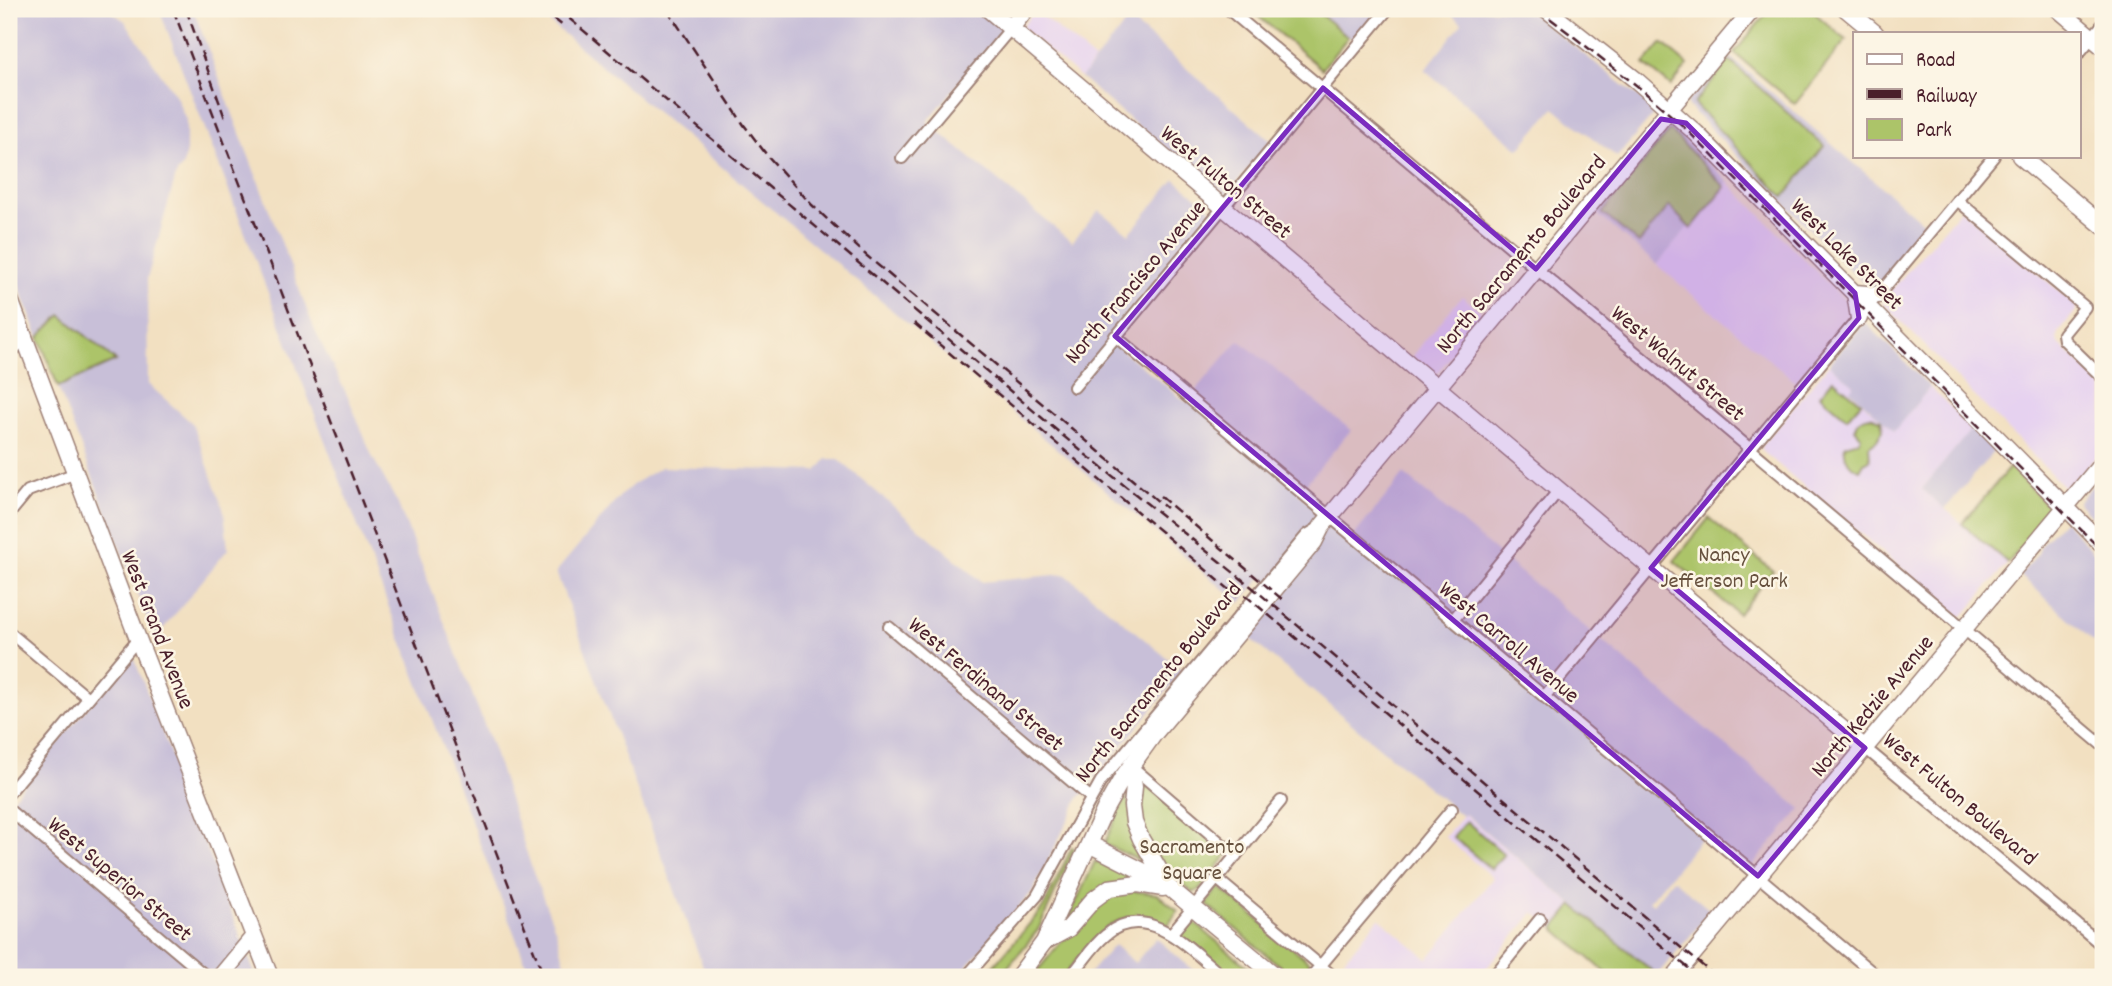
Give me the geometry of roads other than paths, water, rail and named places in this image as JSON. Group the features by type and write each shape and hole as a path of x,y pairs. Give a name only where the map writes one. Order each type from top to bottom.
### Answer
{"street":[{"name":"West Fulton Street","path":"988,9 1438,388"},
{"path":"902,158 1026,9"},
{"name":"West Walnut Street","path":"1228,9 2103,746"},
{"name":"North Francisco Avenue","path":"1074,387 1388,9"},
{"name":"West Lake Street","path":"1546,9 1671,108 2103,545"},
{"name":"North Sacramento Boulevard","path":"966,977 1037,895 1090,797 1126,761 1314,542 1326,522 1753,9"},
{"path":"1846,9 1874,32"},
{"path":"2058,9 2098,42"},
{"path":"2080,52 2098,42 2103,24"},
{"path":"1671,108 1707,131 1709,146"},
{"path":"1545,697 1992,158"},
{"path":"2022,158 2103,226"},
{"path":"1957,200 2085,307 2063,334 2064,340 2103,378"},
{"name":"West Grand Avenue","path":"9,297 138,639 270,977"},
{"path":"9,356 24,337"},
{"name":"West Carroll Avenue","path":"1115,337 1326,522 1453,620 1878,977"},
{"name":"West Fulton Boulevard","path":"1438,388 2103,946"},
{"name":"North Kedzie Avenue","path":"1674,977 2103,462"},
{"path":"9,514 28,491 76,473"},
{"path":"1453,620 1559,490"},
{"name":"West Ferdinand Street","path":"889,627 1090,797"},
{"path":"9,632 88,698"},
{"path":"9,793 138,639"},
{"path":"1126,761 1236,856"},
{"path":"1126,761 1134,787 1134,822 1171,890"},
{"name":"North Sacramento Boulevard","path":"1018,977 1044,942 1126,761"},
{"path":"1171,934 1281,802"},
{"path":"1311,977 1452,809"},
{"name":"West Superior Street","path":"9,810 207,977"},
{"path":"1089,844 1152,876 1194,907 1277,977"},
{"path":"1217,879 1334,977"},
{"path":"1044,942 1068,929 1093,900 1109,888 1138,884 1171,890"},
{"path":"1493,977 1540,919"},
{"path":"1070,977 1106,934 1135,922 1149,924 1171,934 1223,977"},
{"path":"220,977 254,936"}],"railway":[{"path":"173,9 544,977"},
{"path":"186,9 226,121"},
{"path":"542,9 564,27"},
{"path":"558,9 1080,450 1253,588 1716,977"},
{"path":"667,9 744,125 812,205 867,256 1166,508"},
{"path":"1538,9 1641,89 1683,126 2103,552"},
{"path":"914,323 1237,596"},
{"path":"1160,496 1283,600"},
{"path":"1233,585 1699,977"}],"park label":[{"name":"Nancy Jefferson Park","path":"1724,566"},
{"name":"Sacramento Square","path":"1192,858"}]}
